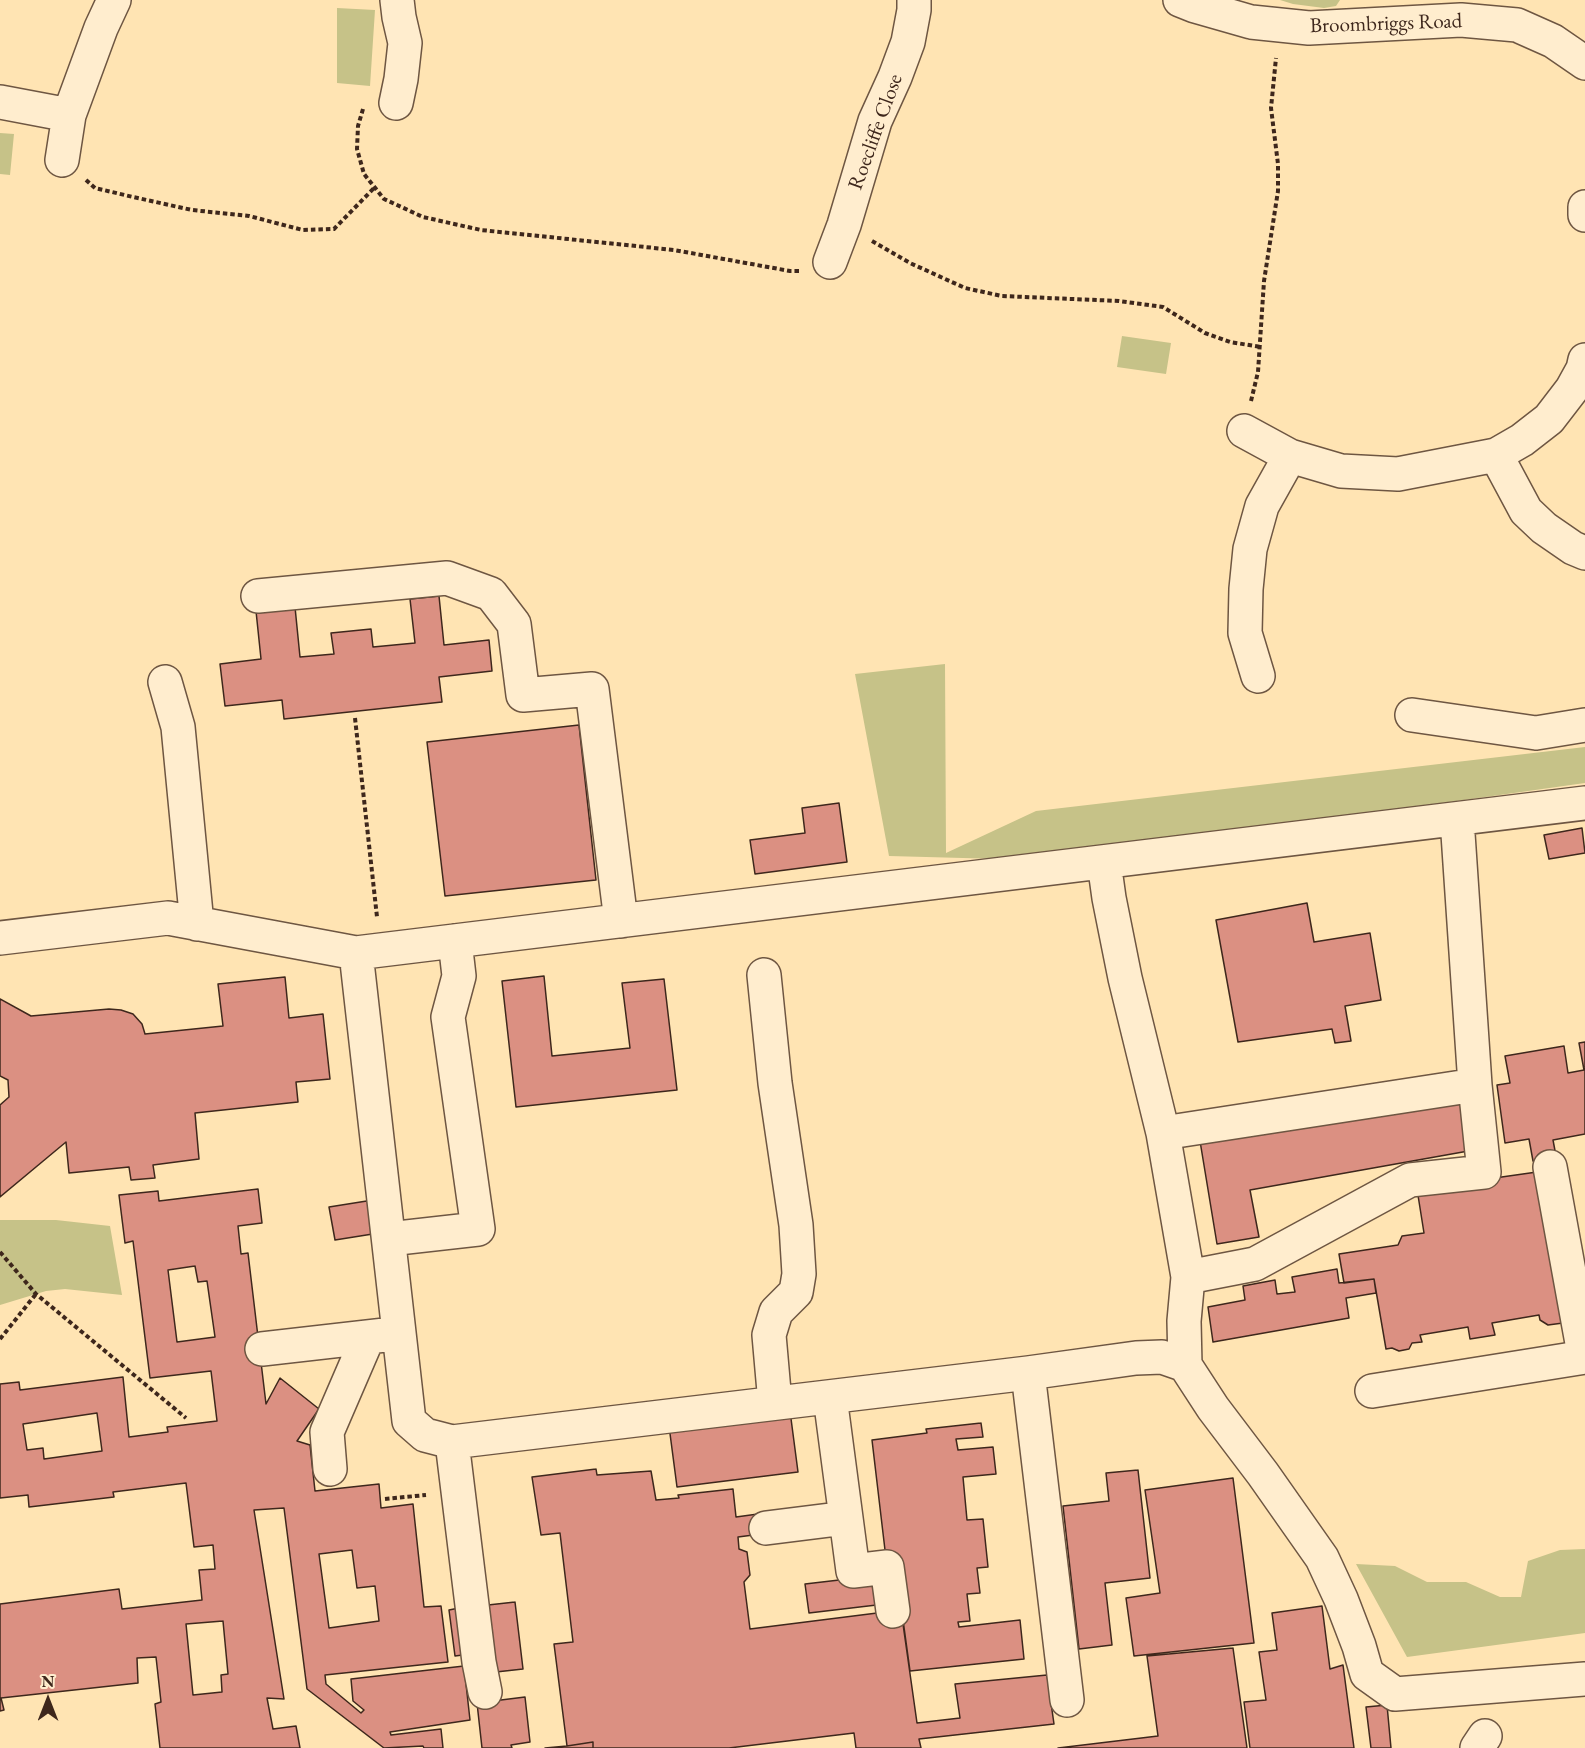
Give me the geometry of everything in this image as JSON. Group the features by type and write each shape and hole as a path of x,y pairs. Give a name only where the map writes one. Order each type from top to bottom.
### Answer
{"street":[{"path":"62,160 69,115 101,28 114,0"},
{"path":"397,0 405,43 398,91"},
{"name":"Roecliffe Close","path":"830,262 844,225 875,121 908,42 914,0"},
{"name":"Broombriggs Road","path":"1191,2 1251,22 1309,28 1461,20 1517,25 1553,41 1585,63"},
{"path":"0,102 69,115"},
{"path":"1585,207 1585,214"},
{"path":"1244,431 1290,456 1341,471 1398,474 1496,455 1549,419 1572,389 1585,360"},
{"path":"1496,455 1526,512 1544,528 1573,548 1585,553"},
{"path":"1258,676 1245,633 1250,549 1262,506 1290,456"},
{"path":"258,596 447,578 491,594 514,624 523,695 592,689 621,921"},
{"path":"165,682 178,727 197,924"},
{"path":"1412,715 1536,733 1585,724"},
{"path":"0,938 168,918 369,951 1585,803"},
{"path":"1188,1277 1255,1264 1410,1180 1484,1172 1475,1085 1457,819"},
{"path":"1104,862 1125,978 1163,1133 1188,1277 1184,1321 1185,1365 1213,1408 1322,1558 1341,1599 1367,1674 1395,1694 1585,1679"},
{"path":"389,1239 478,1229 448,1017 459,976 455,941"},
{"path":"369,951 389,1239 410,1421 425,1435 452,1442 1136,1358 1162,1357 1185,1365"},
{"path":"764,975 775,1083 796,1224 799,1274 796,1292 776,1312 769,1335 775,1403"},
{"path":"1163,1133 1475,1085"},
{"path":"1550,1167 1573,1222 1582,1343 1585,1347"},
{"path":"262,1349 400,1333"},
{"path":"330,1469 327,1432 368,1337"},
{"path":"1372,1391 1585,1357"},
{"path":"1028,1373 1067,1700"},
{"path":"830,1397 853,1571 887,1567 893,1611"},
{"path":"452,1442 479,1662 485,1692"},
{"path":"766,1528 846,1518"}],"path":[{"path":"1244,431 1258,372 1264,281 1278,191 1278,164 1271,108 1281,24"},
{"path":"398,91 377,87 365,102 358,126 357,149 364,174 384,199 423,218 482,230 674,250 790,271 814,270 830,262"},
{"path":"62,160 95,188 192,210 249,216 303,230 333,229 375,187"},
{"path":"844,225 910,263 964,288 1002,296 1119,301 1163,307 1205,333 1230,342 1261,347"},
{"path":"355,718 369,951"},
{"path":"0,1252 36,1294 186,1418"},
{"path":"0,1339 36,1294"},
{"path":"385,1499 458,1491"}],"shaded area":[{"path":"1280,0 1340,0 1336,6 1324,8"},
{"path":"337,8 375,10 370,86 337,83"},
{"path":"0,133 14,134 10,175 0,174"},
{"path":"1122,336 1171,343 1166,374 1117,367"},
{"path":"945,664 946,853 1036,811 1585,747 1585,783 1037,860 889,856 855,674"},
{"path":"0,1220 56,1220 110,1226 122,1295 65,1289 46,1291 0,1305"},
{"path":"1585,1549 1585,1633 1407,1657 1356,1564 1395,1566 1427,1582 1466,1582 1500,1597 1521,1597 1528,1561 1560,1550"}],"building":[{"path":"439,596 444,645 489,640 492,671 439,677 442,702 284,719 282,700 225,706 220,664 261,659 256,611 295,607 300,657 334,654 331,633 371,629 373,647 415,643 410,599"},
{"path":"579,725 596,880 445,896 427,742"},
{"path":"839,803 847,862 755,874 750,840 805,833 802,808"},
{"path":"1582,828 1585,853 1549,859 1544,835"},
{"path":"1307,903 1314,942 1370,933 1381,1000 1345,1006 1351,1041 1335,1043 1332,1029 1238,1042 1216,920"},
{"path":"544,976 552,1056 630,1048 622,983 664,979 677,1090 516,1107 502,981"},
{"path":"285,977 289,1018 323,1014 330,1079 296,1082 298,1102 195,1113 199,1159 153,1165 155,1178 131,1180 129,1167 69,1173 66,1142 0,1197 0,1105 9,1097 8,1080 0,1076 0,999 31,1016 121,1010 133,1014 142,1024 145,1034 223,1026 218,984"},
{"path":"1585,1042 1585,1134 1553,1140 1556,1156 1533,1161 1529,1139 1505,1143 1497,1085 1510,1083 1505,1056 1564,1046 1568,1073 1584,1070 1579,1043"},
{"path":"1464,1094 1474,1150 1250,1190 1259,1237 1217,1244 1200,1141"},
{"path":"1544,1171 1563,1323 1548,1325 1540,1320 1539,1315 1492,1323 1495,1335 1470,1339 1468,1327 1420,1335 1422,1342 1412,1343 1409,1349 1399,1351 1392,1348 1386,1349 1374,1279 1344,1283 1339,1254 1398,1245 1402,1236 1424,1233 1417,1189"},
{"path":"258,1189 262,1223 238,1226 241,1254 248,1253 266,1404 280,1378 319,1409 297,1441 310,1445 315,1491 379,1484 381,1508 413,1504 424,1607 441,1606 448,1662 325,1675 326,1684 361,1713 364,1710 353,1701 351,1679 464,1666 470,1720 390,1732 391,1735 441,1729 443,1748 424,1748 423,1746 384,1748 307,1689 284,1508 254,1510 284,1699 267,1698 273,1729 296,1726 300,1748 160,1748 155,1704 161,1702 156,1657 137,1658 138,1683 1,1698 4,1710 0,1711 0,1604 119,1589 122,1609 202,1600 199,1570 215,1569 213,1545 194,1547 186,1483 113,1492 114,1497 29,1507 28,1495 0,1498 0,1384 19,1382 20,1390 123,1377 129,1437 168,1432 167,1427 217,1421 211,1371 150,1378 133,1241 125,1243 119,1195 158,1191 159,1201","holes":["195,1266 198,1282 207,1281 215,1337 177,1342 168,1270","97,1413 102,1451 44,1459 43,1448 27,1450 23,1424","352,1550 357,1588 375,1586 379,1621 329,1628 319,1554","223,1621 228,1674 221,1675 222,1692 193,1695 186,1624"]},
{"path":"373,1200 379,1233 335,1240 329,1207"},
{"path":"1337,1269 1339,1283 1374,1279 1376,1293 1346,1298 1349,1318 1213,1342 1208,1307 1245,1300 1243,1286 1275,1280 1277,1294 1295,1292 1292,1277"},
{"path":"790,1411 798,1472 677,1487 669,1426"},
{"path":"981,1423 983,1437 956,1439 958,1450 993,1447 996,1474 963,1477 967,1520 983,1519 988,1567 977,1568 980,1593 967,1594 970,1621 958,1622 959,1627 1020,1620 1024,1659 910,1671 900,1598 887,1567 872,1440 927,1433 926,1429"},
{"path":"596,1469 597,1475 651,1471 656,1500 679,1498 678,1495 733,1489 736,1517 758,1514 761,1534 738,1537 739,1549 747,1552 750,1575 744,1582 750,1629 901,1610 917,1723 960,1718 955,1684 1047,1675 1054,1724 919,1739 921,1748 856,1748 854,1733 729,1748 593,1748 593,1742 567,1746 554,1644 573,1642 560,1533 541,1535 532,1477"},
{"path":"1138,1470 1150,1578 1105,1583 1112,1645 1079,1649 1063,1506 1109,1501 1106,1473"},
{"path":"1233,1478 1254,1643 1134,1656 1126,1598 1160,1593 1145,1490"},
{"path":"882,1575 885,1604 809,1613 805,1584"},
{"path":"515,1602 523,1669 496,1672 488,1605"},
{"path":"1322,1606 1330,1669 1343,1665 1354,1748 1250,1748 1244,1702 1266,1700 1259,1652 1277,1650 1272,1613"},
{"path":"464,1607 470,1654 455,1656 449,1610"},
{"path":"1233,1648 1247,1748 1058,1748 1158,1736 1147,1656"},
{"path":"525,1697 530,1742 511,1745 512,1748 482,1748 477,1703"},
{"path":"1387,1705 1391,1748 1371,1748 1366,1707"},
{"path":"593,1742 593,1748 545,1748 567,1746"}]}
